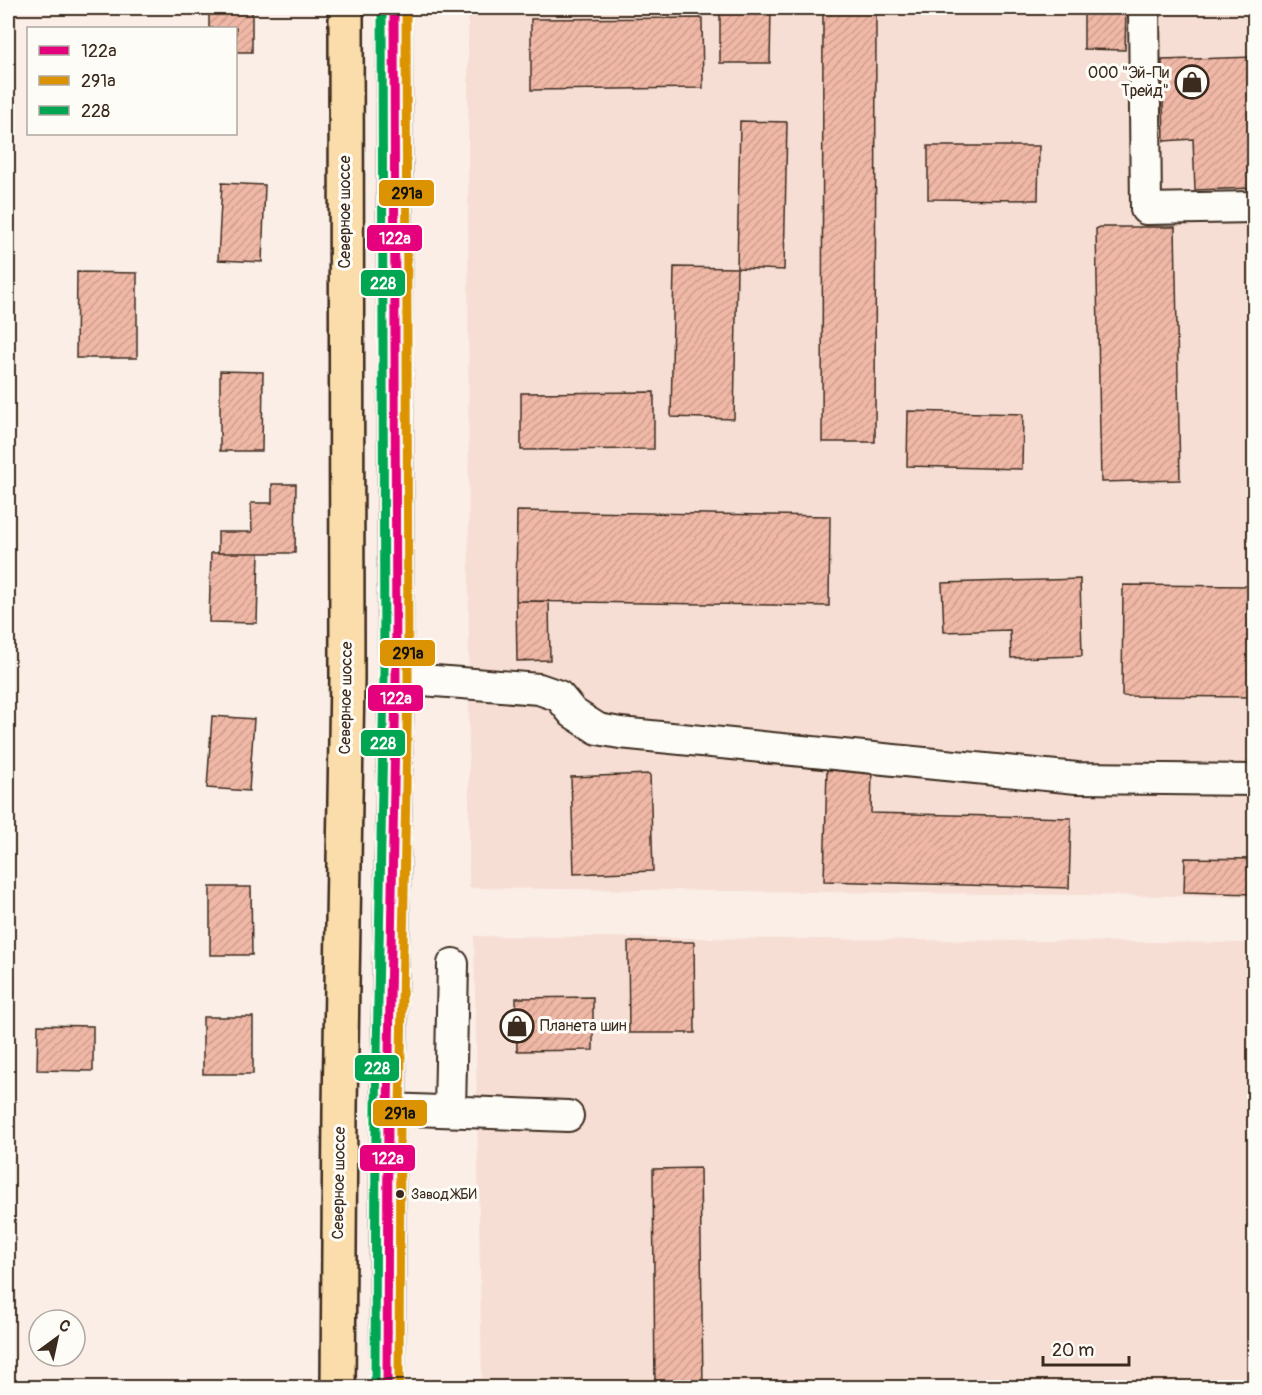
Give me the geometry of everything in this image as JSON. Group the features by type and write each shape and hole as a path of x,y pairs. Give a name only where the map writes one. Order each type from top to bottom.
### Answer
{"main road":[{"name":"Северное шоссе","path":"338,1388 347,677 346,8"},
{"path":"387,1388 388,1109 396,678 394,8"},
{"path":"347,677 396,678"},
{"path":"340,1108 388,1109"}],"lane":[{"path":"1144,8 1146,209 1254,207"},
{"path":"396,678 539,689 559,696 573,712 598,729 620,733 1077,778 1254,780"},
{"path":"450,1111 453,964"},
{"path":"388,1109 568,1116"}],"shaded area":[{"path":"468,8 1254,8 1254,897 469,888"},
{"path":"474,936 1254,943 1254,1387 482,1387"}],"building":[{"path":"209,8 252,8 252,52 237,52 237,27 209,27"},
{"path":"720,8 771,8 770,63 720,63"},
{"path":"823,8 876,8 875,442 822,442"},
{"path":"924,8 1126,8 1125,50 1084,49 1084,12 924,10"},
{"path":"702,18 703,88 531,90 531,19"},
{"path":"1254,57 1254,188 1195,190 1193,139 1164,141 1162,60"},
{"path":"740,121 787,122 784,270 737,268"},
{"path":"928,146 1039,146 1038,200 928,199"},
{"path":"222,183 265,185 262,262 218,260"},
{"path":"1100,227 1175,227 1180,480 1101,482 1096,229"},
{"path":"674,267 737,268 734,419 671,417"},
{"path":"77,272 137,273 137,358 76,358"},
{"path":"220,371 263,372 262,451 220,451"},
{"path":"654,392 654,449 521,450 521,393"},
{"path":"908,411 1023,414 1022,469 907,466"},
{"path":"272,484 296,484 295,553 218,553 218,532 252,532 251,503 272,503"},
{"path":"517,511 830,516 829,606 516,601"},
{"path":"211,553 259,553 257,623 209,622"},
{"path":"1080,579 1082,656 1011,658 1010,630 944,632 942,583"},
{"path":"1123,585 1254,586 1254,697 1122,696"},
{"path":"516,601 549,601 550,660 517,661"},
{"path":"212,716 254,719 249,791 207,788"},
{"path":"827,769 872,770 871,813 1071,818 1069,888 824,881"},
{"path":"650,774 653,871 574,874 571,777"},
{"path":"1185,858 1254,859 1254,894 1184,892"},
{"path":"210,887 251,887 252,955 210,955"},
{"path":"628,942 694,942 695,1033 629,1033"},
{"path":"593,997 593,1050 517,1051 516,998"},
{"path":"203,1017 253,1017 253,1074 203,1074"},
{"path":"38,1025 93,1026 93,1071 37,1070"},
{"path":"700,1168 703,1388 655,1388 653,1169"}],"transit line":[{"name":"228","path":"375,1388 376,1109 384,678 382,8"},
{"name":"122а","path":"387,1388 388,1109 396,678 394,8"},
{"name":"291а","path":"399,1388 400,1109 408,678 406,8"}],"place":[{"name":"ООО \"Эй-Пи Трейд\"","path":"1192,82"},
{"name":"Планета шин","path":"517,1026"},
{"name":"Завод ЖБИ","path":"400,1194"}]}
